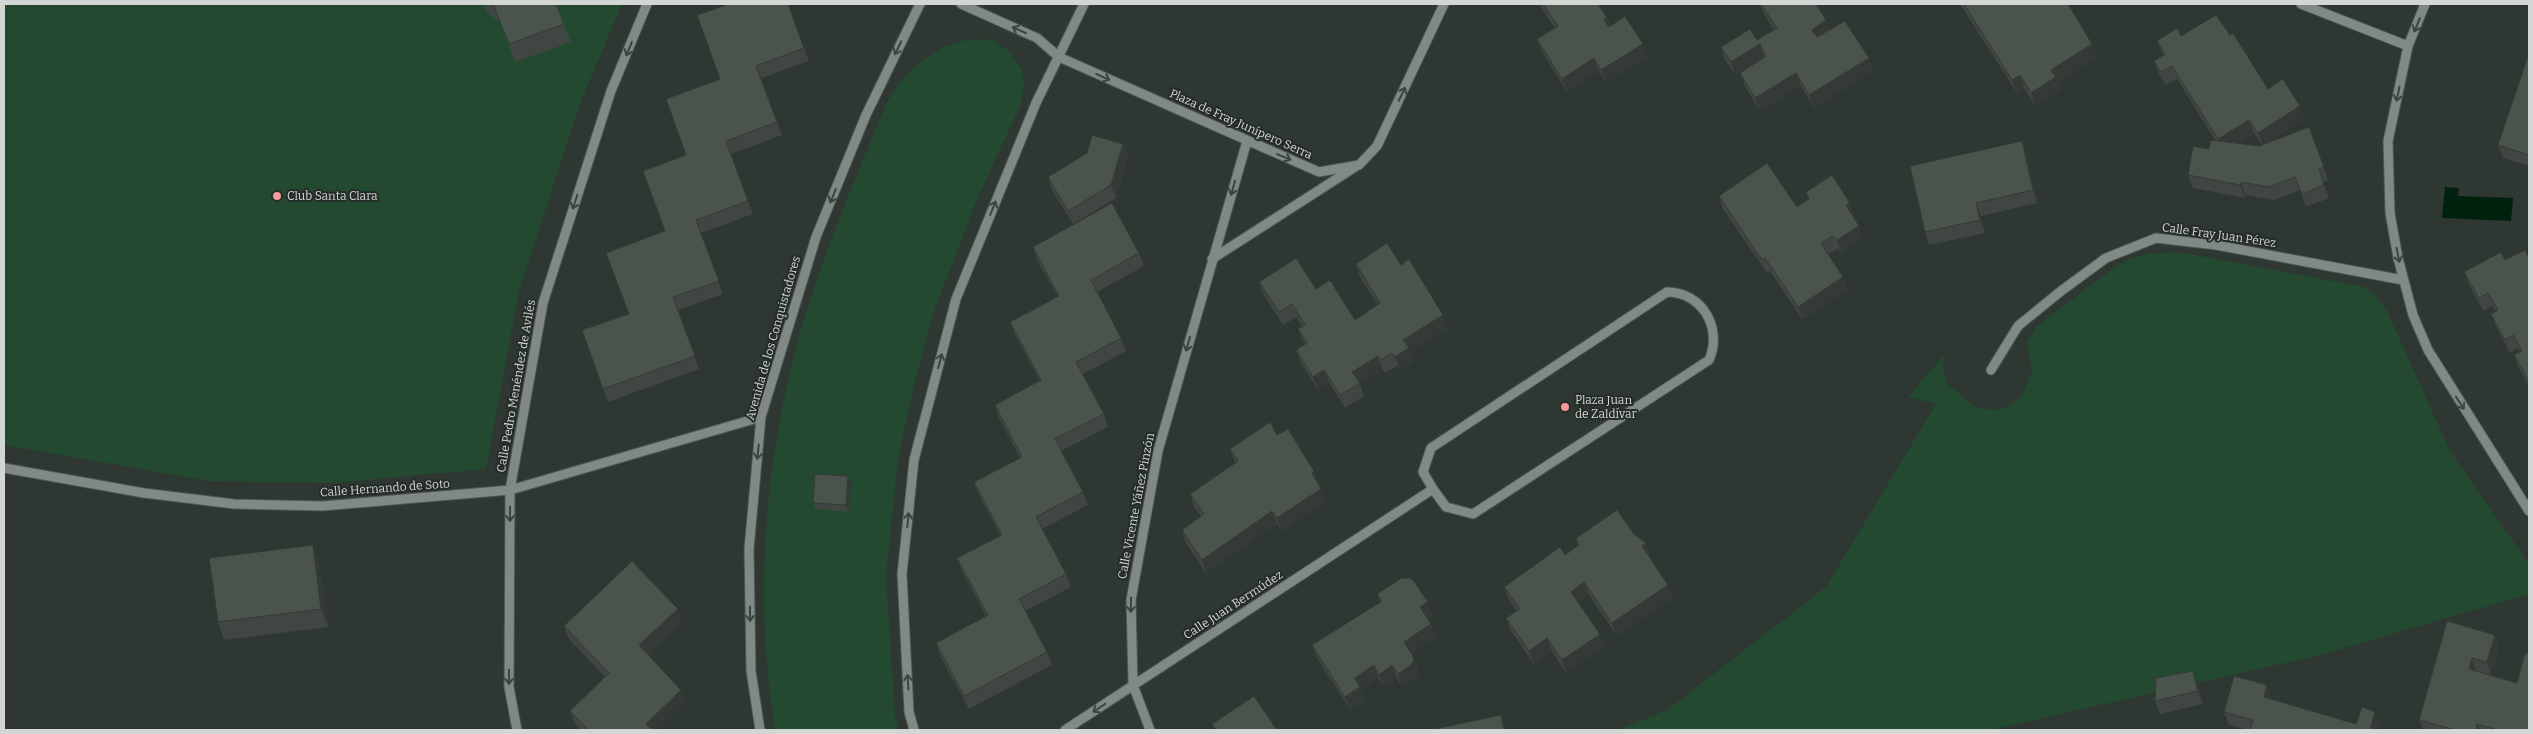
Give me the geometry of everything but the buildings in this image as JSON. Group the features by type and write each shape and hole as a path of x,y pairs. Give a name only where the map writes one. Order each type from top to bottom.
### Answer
{"street":[{"name":"Calle Pedro Menéndez de Avilés","path":"517,730 509,687 510,490 542,303 611,92 647,4"},
{"name":"Avenida de los Conquistadores","path":"760,730 750,671 748,549 762,417 816,237 866,114 920,4"},
{"name":"Plaza de Fray Junípero Serra","path":"962,4 1037,38 1059,57 1319,172 1359,165"},
{"path":"914,730 910,712 902,574 914,460 956,299 1036,103 1084,4"},
{"path":"1212,259 1359,165 1377,146 1444,4"},
{"path":"2301,4 2408,46"},
{"path":"2425,4 2408,46 2388,150 2390,212 2403,280 2413,315 2428,350 2444,379 2529,511"},
{"name":"Calle Vicente Yáñez Pinzón","path":"1150,730 1133,685 1131,600 1158,451 1247,141"},
{"name":"Calle Fray Juan Pérez","path":"1991,370 2018,326 2061,291 2106,258 2156,238 2216,245 2403,280"},
{"path":"1666,292 1680,292 1698,303 1715,329 1715,347 1709,360 1473,514 1446,507 1433,489 1423,472 1431,448 1666,292"},
{"name":"Calle Hernando de Soto","path":"4,468 144,492 234,504 323,506 510,490 762,417"},
{"name":"Calle Juan Bermúdez","path":"1065,730 1433,489"}],"shaded area":[{"name":"Club Santa Clara","path":"4,4 622,4 581,101 519,291 486,469 333,483 208,481 4,445"},
{"path":"973,39 992,40 1009,51 1022,70 1024,85 1021,104 978,197 934,311 915,381 898,459 886,576 895,716 899,730 775,730 764,618 764,562 768,505 775,449 785,394 799,339 815,285 832,239 887,102 903,79 923,60 946,47"},
{"path":"2445,187 2459,188 2458,196 2513,198 2511,221 2442,218"},
{"path":"2178,252 2365,287 2379,299 2387,311 2450,451 2529,564 2529,594 2320,655 1990,730 1618,730 1667,710 1826,587 1936,404 1908,397 1944,355 1943,370 1947,384 1977,408 2001,410 2021,397 2032,372 2027,342 2036,327 2112,269 2130,259 2149,254"}],"place":[{"name":"Club Santa Clara","path":"277,196"},
{"name":"Plaza Juan de Zaldívar","path":"1565,407"}]}
